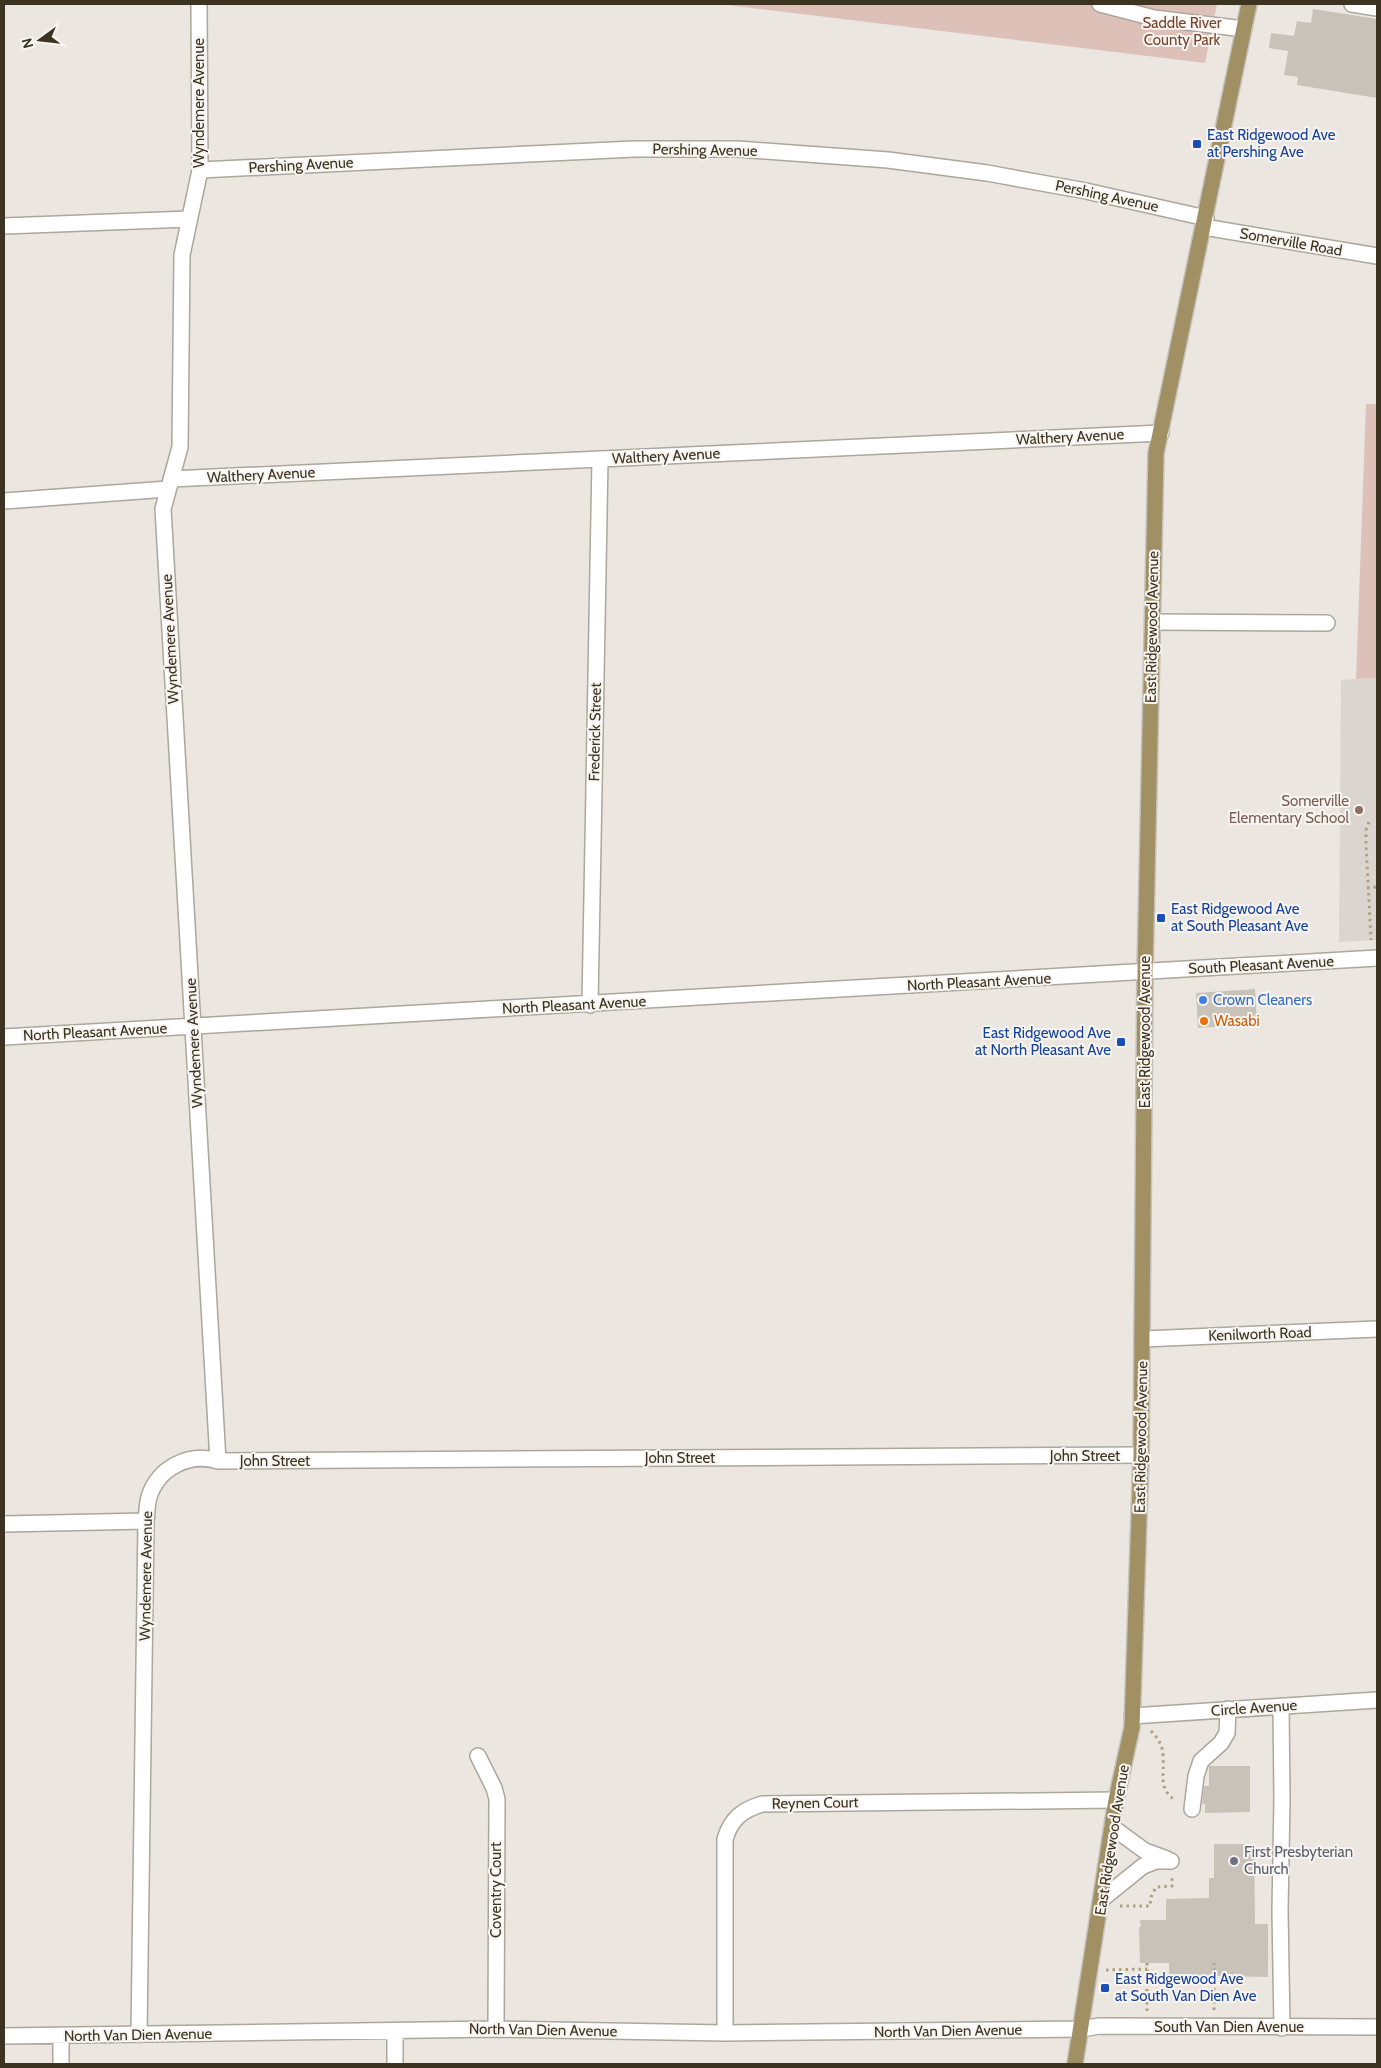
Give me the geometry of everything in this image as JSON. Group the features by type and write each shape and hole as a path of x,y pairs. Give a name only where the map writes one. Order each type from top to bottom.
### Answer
{"main road":[{"name":"East Ridgewood Avenue","path":"1076,2064 1116,1800 1132,1727 1141,1455 1145,972 1156,453 1249,4"}],"street":[{"name":"Wyndemere Avenue","path":"139,2035 146,1521 149,1498 156,1482 166,1470 182,1461 196,1458 218,1461 163,509 180,446 182,255 200,170 199,4"},
{"path":"1100,4 1154,18 1244,29"},
{"path":"1356,4 1377,8"},
{"name":"Pershing Avenue","path":"200,170 634,149 738,149 888,160 987,173 1086,191 1205,222"},
{"path":"4,226 189,219"},
{"name":"Somerville Road","path":"1205,222 1377,256"},
{"name":"Walthery Avenue","path":"4,501 170,484 600,459 1161,433"},
{"name":"Frederick Street","path":"590,1005 600,459"},
{"path":"1152,622 1327,623"},
{"name":"South Pleasant Avenue","path":"1145,972 1377,958"},
{"name":"North Pleasant Avenue","path":"4,1037 1145,972"},
{"name":"Kenilworth Road","path":"1143,1338 1377,1329"},
{"name":"John Street","path":"218,1461 1141,1455"},
{"path":"4,1524 146,1521"},
{"name":"Circle Avenue","path":"1132,1716 1377,1700"},
{"path":"1281,1706 1280,1911 1282,2028"},
{"path":"1192,1809 1196,1776 1201,1761 1221,1743 1227,1733 1228,1709"},
{"name":"Coventry Court","path":"478,1756 494,1788 497,1799 496,2028"},
{"name":"Reynen Court","path":"725,2033 725,1839 728,1828 736,1817 748,1808 762,1804 1116,1800"},
{"path":"1112,1827 1144,1851 1171,1861"},
{"path":"1101,1900 1143,1866 1156,1861 1171,1861"},
{"name":"South Van Dien Avenue","path":"1082,2029 1099,2026 1377,2027"},
{"name":"North Van Dien Avenue","path":"4,2036 496,2028 725,2033 1082,2029"},
{"path":"394,2064 395,2031"},
{"path":"60,2064 61,2035"}],"path":[{"path":"1369,822 1366,837 1371,940"},
{"path":"1367,888 1377,887"},
{"path":"1150,1730 1161,1746 1164,1756 1162,1777 1168,1793 1174,1800 1192,1809"},
{"path":"1117,1906 1150,1906 1156,1887 1172,1886 1171,1861"},
{"path":"1147,1963 1148,2014"},
{"path":"1214,1963 1214,2013"},
{"path":"1106,1970 1147,1970"}],"shaded area":[{"name":"Somerville Elementary School","path":"1377,678 1377,940 1339,942 1341,680"}],"green space":[{"name":"Saddle River County Park","path":"719,4 1217,4 1205,63"},
{"path":"1366,404 1377,404 1377,678 1356,679"}],"building":[{"path":"1313,9 1377,19 1377,98 1297,85 1298,77 1284,75 1288,51 1269,48 1271,33 1294,36 1297,21 1311,23"},
{"path":"1255,989 1257,1024 1198,1028 1196,993"},
{"path":"1209,1766 1250,1766 1250,1812 1205,1813 1205,1804 1202,1804 1204,1786 1209,1786"},
{"name":"First Presbyterian Church","path":"1214,1844 1254,1844 1255,1924 1268,1924 1268,1977 1169,1975 1169,1963 1140,1963 1140,1920 1166,1920 1166,1899 1209,1898 1209,1878 1214,1878"}],"place":[{"name":"East Ridgewood Ave at Pershing Ave","path":"1197,144"},
{"name":"Somerville Elementary School","path":"1359,810"},
{"name":"East Ridgewood Ave at South Pleasant Ave","path":"1161,918"},
{"name":"Crown Cleaners","path":"1203,1000"},
{"name":"Wasabi","path":"1204,1021"},
{"name":"East Ridgewood Ave at North Pleasant Ave","path":"1121,1042"},
{"name":"First Presbyterian Church","path":"1234,1861"},
{"name":"East Ridgewood Ave at South Van Dien Ave","path":"1105,1988"}]}
